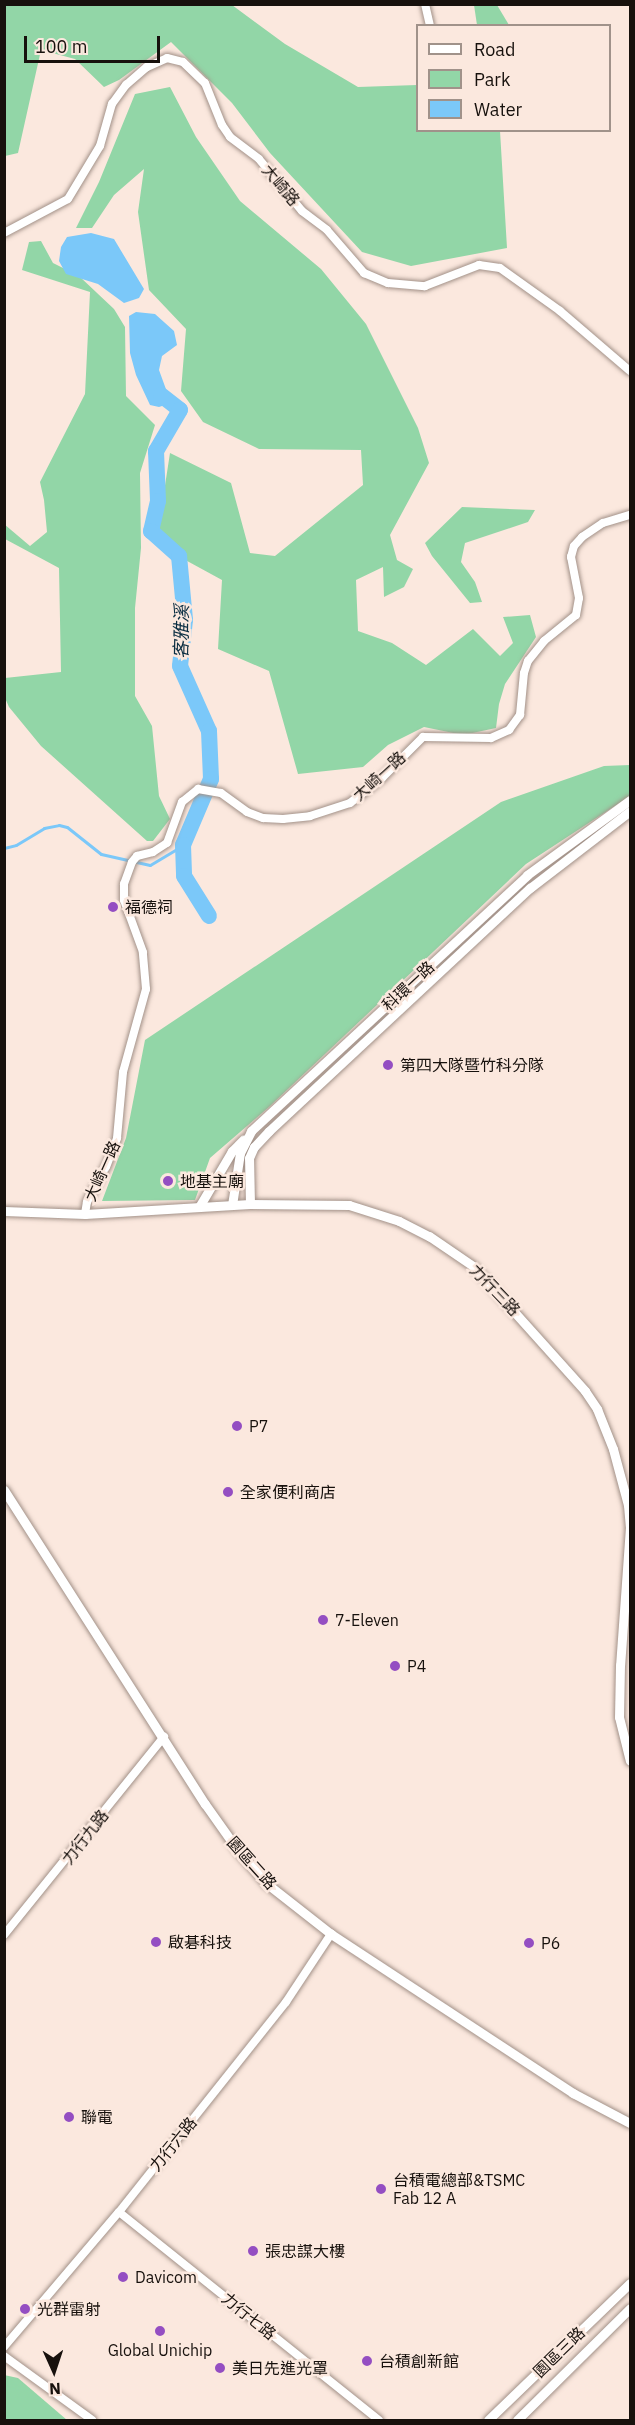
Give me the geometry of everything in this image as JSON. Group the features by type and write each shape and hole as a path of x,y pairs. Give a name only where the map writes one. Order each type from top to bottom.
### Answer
{"street":[{"path":"425,4 430,24"},
{"name":"大崎路","path":"4,233 68,199 100,146 112,104 126,85 147,67 167,58 183,62 199,76 205,83 222,125 230,137 260,159 302,211 327,230 364,273 388,283 425,286 479,266 500,268 560,311 630,371"},
{"name":"大崎一路","path":"85,1214 87,1202 106,1167 117,1138 123,1072 146,989 143,952 126,910 123,884 132,862 137,856 153,852 167,843 182,802 198,789 214,790 233,799 247,812 263,818 284,819 310,816 350,803 382,778 423,737 491,738 500,735 513,725 520,715 524,673 528,662 544,641 576,615 579,598 571,557 574,546 582,537 603,523 630,515"},
{"name":"科環一路","path":"232,1205 236,1169 247,1137 527,875 630,800"},
{"name":"科環一路","path":"250,1204 249,1158 269,1131 530,888 630,811"},
{"path":"198,1207 231,1151 247,1137"},
{"name":"力行三路","path":"4,1211 85,1214 250,1204 349,1205 399,1221 429,1236 473,1266 585,1390 597,1409 614,1449 628,1505 630,1527 620,1665 619,1717 630,1761"},
{"name":"園區二路","path":"4,1490 238,1852 266,1883 332,1935 573,2093 630,2123"},
{"name":"力行九路","path":"4,1935 164,1737"},
{"name":"力行六路","path":"4,2347 119,2212 286,2001 332,1935"},
{"name":"園區二路","path":"619,2119 630,2129"},
{"name":"力行七路","path":"119,2212 379,2421"},
{"name":"園區三路","path":"488,2421 630,2283"},
{"name":"園區三路","path":"517,2421 630,2308"},
{"path":"4,2356 92,2421"}],"green space":[{"path":"5,4 232,5 285,44 358,87 416,85 416,132 500,132 507,248 411,266 362,252 270,153 232,103 171,42 119,80 104,87 75,59 41,50 18,153 5,156"},
{"path":"474,5 497,5 508,24 477,24"},
{"path":"170,87 196,137 240,201 321,269 366,324 418,428 429,463 390,535 397,560 413,569 404,587 384,597 383,567 356,580 358,631 392,643 426,665 473,629 500,656 513,643 503,617 530,615 536,637 505,684 499,704 496,728 463,735 424,727 388,745 363,767 298,774 269,671 218,649 222,580 156,544 170,453 231,483 250,553 275,556 363,485 361,450 259,449 203,422 181,391 186,329 149,290 138,212 144,169 114,195 92,228 76,228 99,182 135,94"},
{"path":"41,241 53,263 79,276 114,309 125,327 126,396 155,425 140,473 141,548 135,608 135,696 152,726 159,796 170,819 153,841 147,841 41,746 9,707 5,698 5,678 61,672 59,568 5,539 4,524 30,546 47,532 40,482 85,394 90,292 22,270 29,242"},
{"path":"462,507 535,510 528,522 465,543 461,562 475,582 482,602 470,603 432,556 425,543"},
{"path":"630,765 630,796 526,864 269,1107 210,1158 195,1200 102,1201 126,1138 145,1040 501,802 604,766"},
{"path":"4,2375 18,2378 67,2420 5,2420"}],"water":[{"path":"91,233 114,239 144,289 139,298 124,303 98,284 66,274 59,261 61,247 67,237"},
{"path":"136,312 155,314 174,331 177,345 162,356 159,370 171,403 159,407 150,405 136,375 130,353 129,316"}],"waterway":[{"name":"客雅溪","path":"161,395 180,410 156,451 158,501 151,531 179,556 185,620 180,666 209,731 211,779 183,845 184,876 209,916"},
{"path":"4,848 16,845 44,828 59,825 67,827 101,854 150,865 183,845"}],"place":[{"name":"福德祠","path":"113,907"},
{"name":"第四大隊暨竹科分隊","path":"388,1065"},
{"name":"地基主廟","path":"168,1181"},
{"name":"P7","path":"237,1426"},
{"name":"全家便利商店","path":"228,1492"},
{"name":"7-Eleven","path":"323,1620"},
{"name":"P4","path":"395,1666"},
{"name":"啟碁科技","path":"156,1942"},
{"name":"P6","path":"529,1943"},
{"name":"聯電","path":"69,2117"},
{"name":"台積電總部&TSMC Fab 12 A","path":"381,2189"},
{"name":"張忠謀大樓","path":"253,2251"},
{"name":"Davicom","path":"123,2277"},
{"name":"光群雷射","path":"25,2309"},
{"name":"Global Unichip","path":"160,2331"},
{"name":"台積創新館","path":"367,2361"},
{"name":"美日先進光罩","path":"220,2368"}]}
